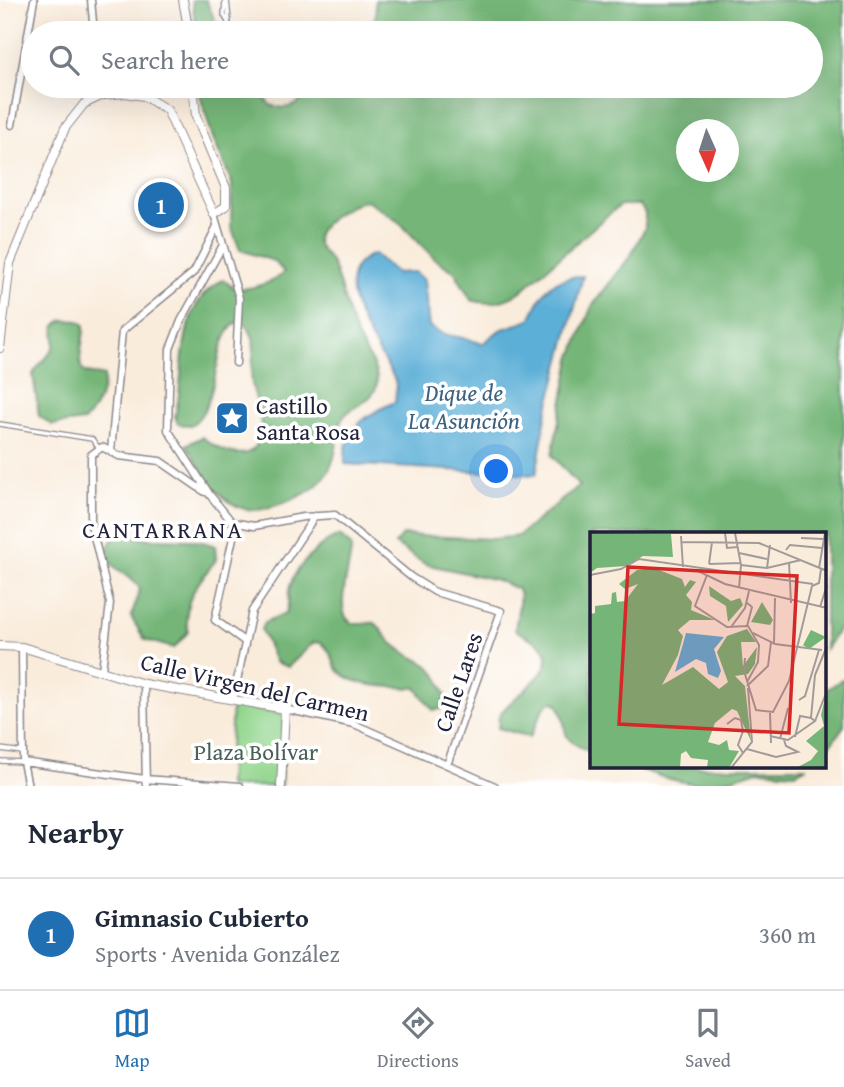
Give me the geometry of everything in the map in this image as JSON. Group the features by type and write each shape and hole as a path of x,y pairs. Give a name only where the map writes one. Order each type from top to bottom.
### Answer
{"street":[{"path":"30,21 34,0"},
{"path":"91,0 93,21"},
{"path":"183,0 187,21"},
{"path":"12,124 21,73"},
{"path":"0,348 10,262 65,128 84,104 96,98"},
{"path":"147,98 167,110 214,214 239,298 236,363"},
{"path":"194,98 196,116 226,188 226,206 214,214"},
{"path":"111,451 122,331 194,272 217,226"},
{"path":"223,245 181,321 170,349 168,430 210,495 236,524 254,526 315,516"},
{"path":"102,670 110,603 91,524 92,455 98,447 120,456 160,461 210,495"},
{"name":"Calle Lares","path":"315,516 335,515 411,577 435,592 501,611 447,765"},
{"path":"233,699 252,611 315,516"},
{"path":"236,524 215,620 244,641"},
{"name":"Calle Virgen del Carmen","path":"0,646 22,646 144,684 354,724 495,786"},
{"path":"22,646 23,762 27,786"},
{"path":"144,684 146,783"},
{"path":"281,786 285,709"},
{"path":"23,762 146,783 240,786"}],"lane":[{"path":"226,0 229,21"},
{"path":"0,424 92,439 98,447"},
{"path":"0,749 23,752"},
{"path":"0,761 23,762"}],"green space":[{"path":"192,0 206,0 215,21 195,21"},
{"path":"375,0 844,0 844,621 826,648 826,532 590,532 590,752 567,737 557,703 550,702 543,709 530,737 498,728 503,710 531,685 545,666 547,656 540,644 515,630 520,597 518,589 497,580 425,564 395,544 402,535 494,539 518,536 579,486 552,455 571,359 592,306 631,255 645,228 645,213 640,205 621,205 520,292 503,301 490,303 471,300 455,272 436,260 400,223 367,200 338,214 324,225 317,241 332,264 353,326 375,370 375,389 372,395 343,417 331,466 320,482 304,494 267,508 252,510 239,507 218,492 186,445 202,437 220,448 239,454 247,453 259,440 261,421 251,376 254,349 251,334 239,321 230,329 224,341 208,402 191,425 178,424 175,416 185,340 197,305 207,291 223,280 233,287 253,287 284,272 274,261 240,250 231,226 232,183 213,138 201,98 265,98 270,105 284,108 295,105 303,98 823,98 823,21 374,21"},
{"path":"64,320 79,321 84,325 81,366 87,373 104,376 104,382 98,401 84,421 52,425 39,416 33,374 54,345 55,327"},
{"path":"123,532 145,538 191,540 215,546 216,560 197,585 189,601 188,632 174,648 145,640 131,617 140,589 132,579 112,565 105,554 111,541"},
{"path":"340,536 351,546 343,599 346,618 355,624 375,623 393,644 430,667 441,683 446,697 441,709 433,710 416,688 376,686 347,677 339,671 328,649 321,643 314,642 288,667 275,662 261,629 265,622 286,613 290,586 303,563 325,543"},
{"path":"844,678 844,726 826,751 826,690"},
{"name":"Plaza Bolívar","path":"232,705 285,715 281,786 228,786"},
{"path":"636,768 805,768 795,773 759,770 705,786 668,779"}],"water":[{"name":"Dique de La Asunción","path":"374,254 396,273 415,272 424,280 429,326 442,333 482,344 500,330 530,320 543,294 555,283 562,279 583,276 546,416 536,475 345,464 348,441 358,424 395,402 395,380 368,333 353,295 352,278 358,264"}],"place":[{"name":"Gimnasio Cubierto","path":"161,205"},
{"name":"Castillo Santa Rosa","path":"232,418"}],"district":[{"name":"CANTARRANA","path":"163,529"}]}
